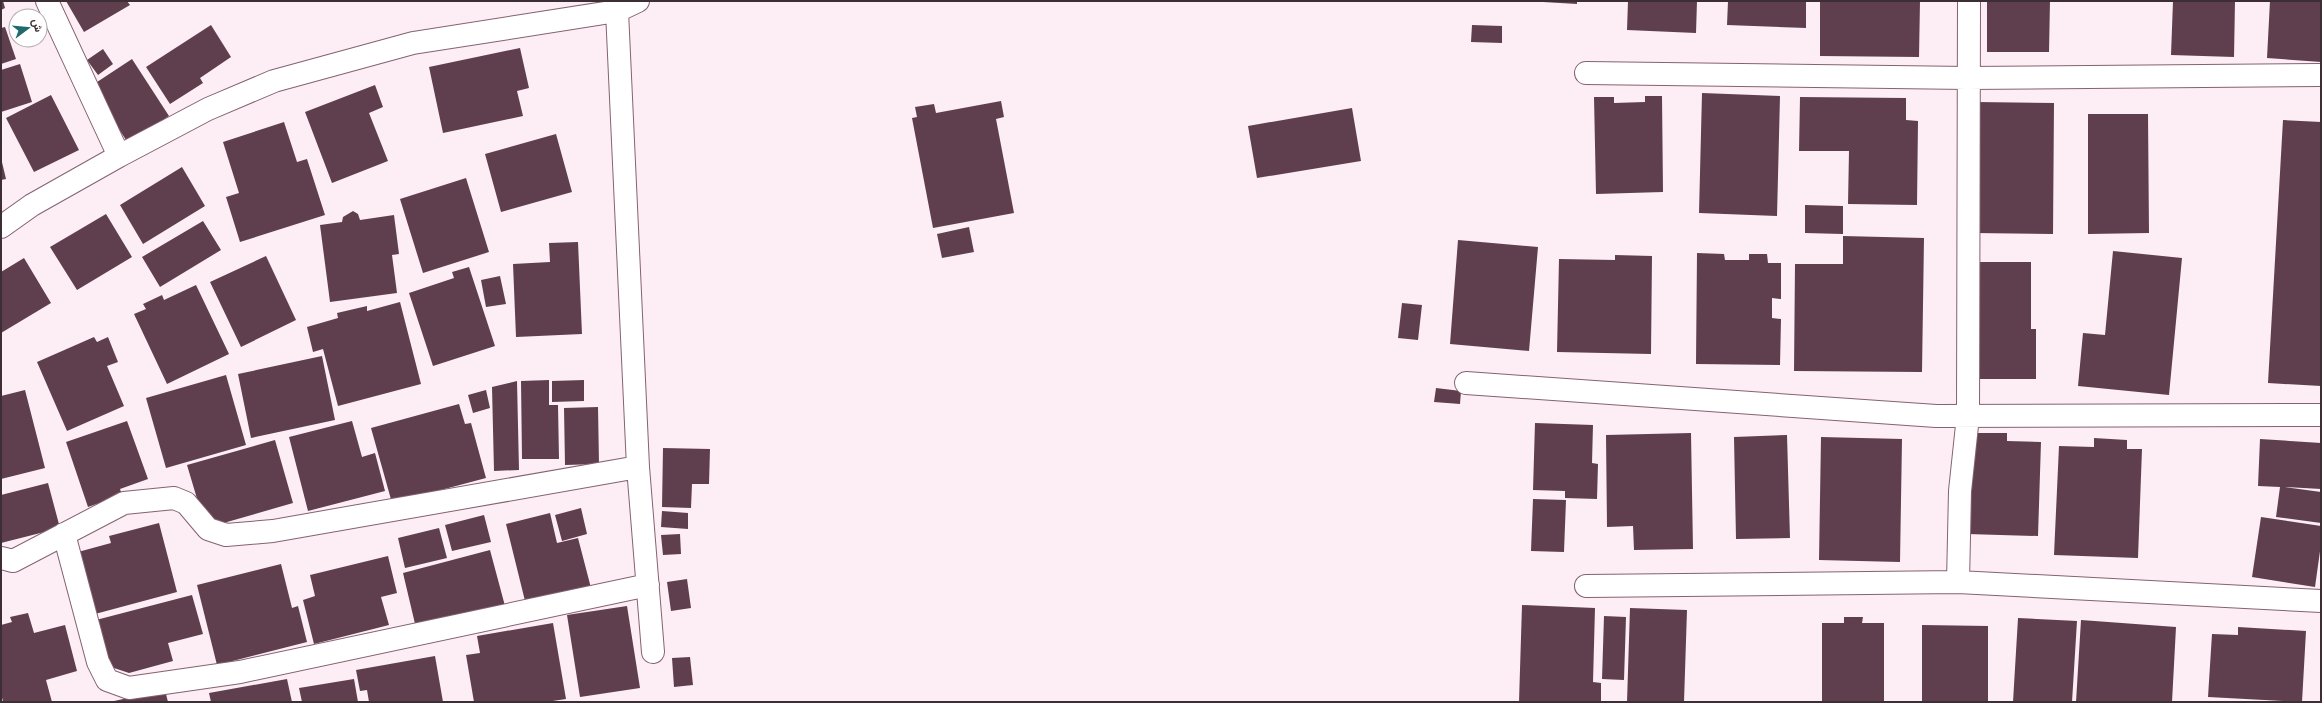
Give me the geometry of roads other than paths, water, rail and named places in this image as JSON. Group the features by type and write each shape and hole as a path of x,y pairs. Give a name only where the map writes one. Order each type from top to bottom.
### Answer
{"street":[{"path":"47,1 119,156"},
{"path":"1,227 32,205 119,156 208,109 274,81 413,43 617,11 638,1"},
{"path":"1958,582 1960,491 1968,416 1967,78 1969,1"},
{"path":"617,11 638,467 653,652"},
{"path":"1586,73 1967,78 2321,75"},
{"path":"1466,383 1936,416 2321,415"},
{"path":"1,558 13,561 124,503 174,498 186,503 208,529 226,535 272,531 638,467"},
{"path":"64,534 98,662 107,680 130,688 240,672 648,585"},
{"path":"1586,586 1958,582 2321,601"}]}
